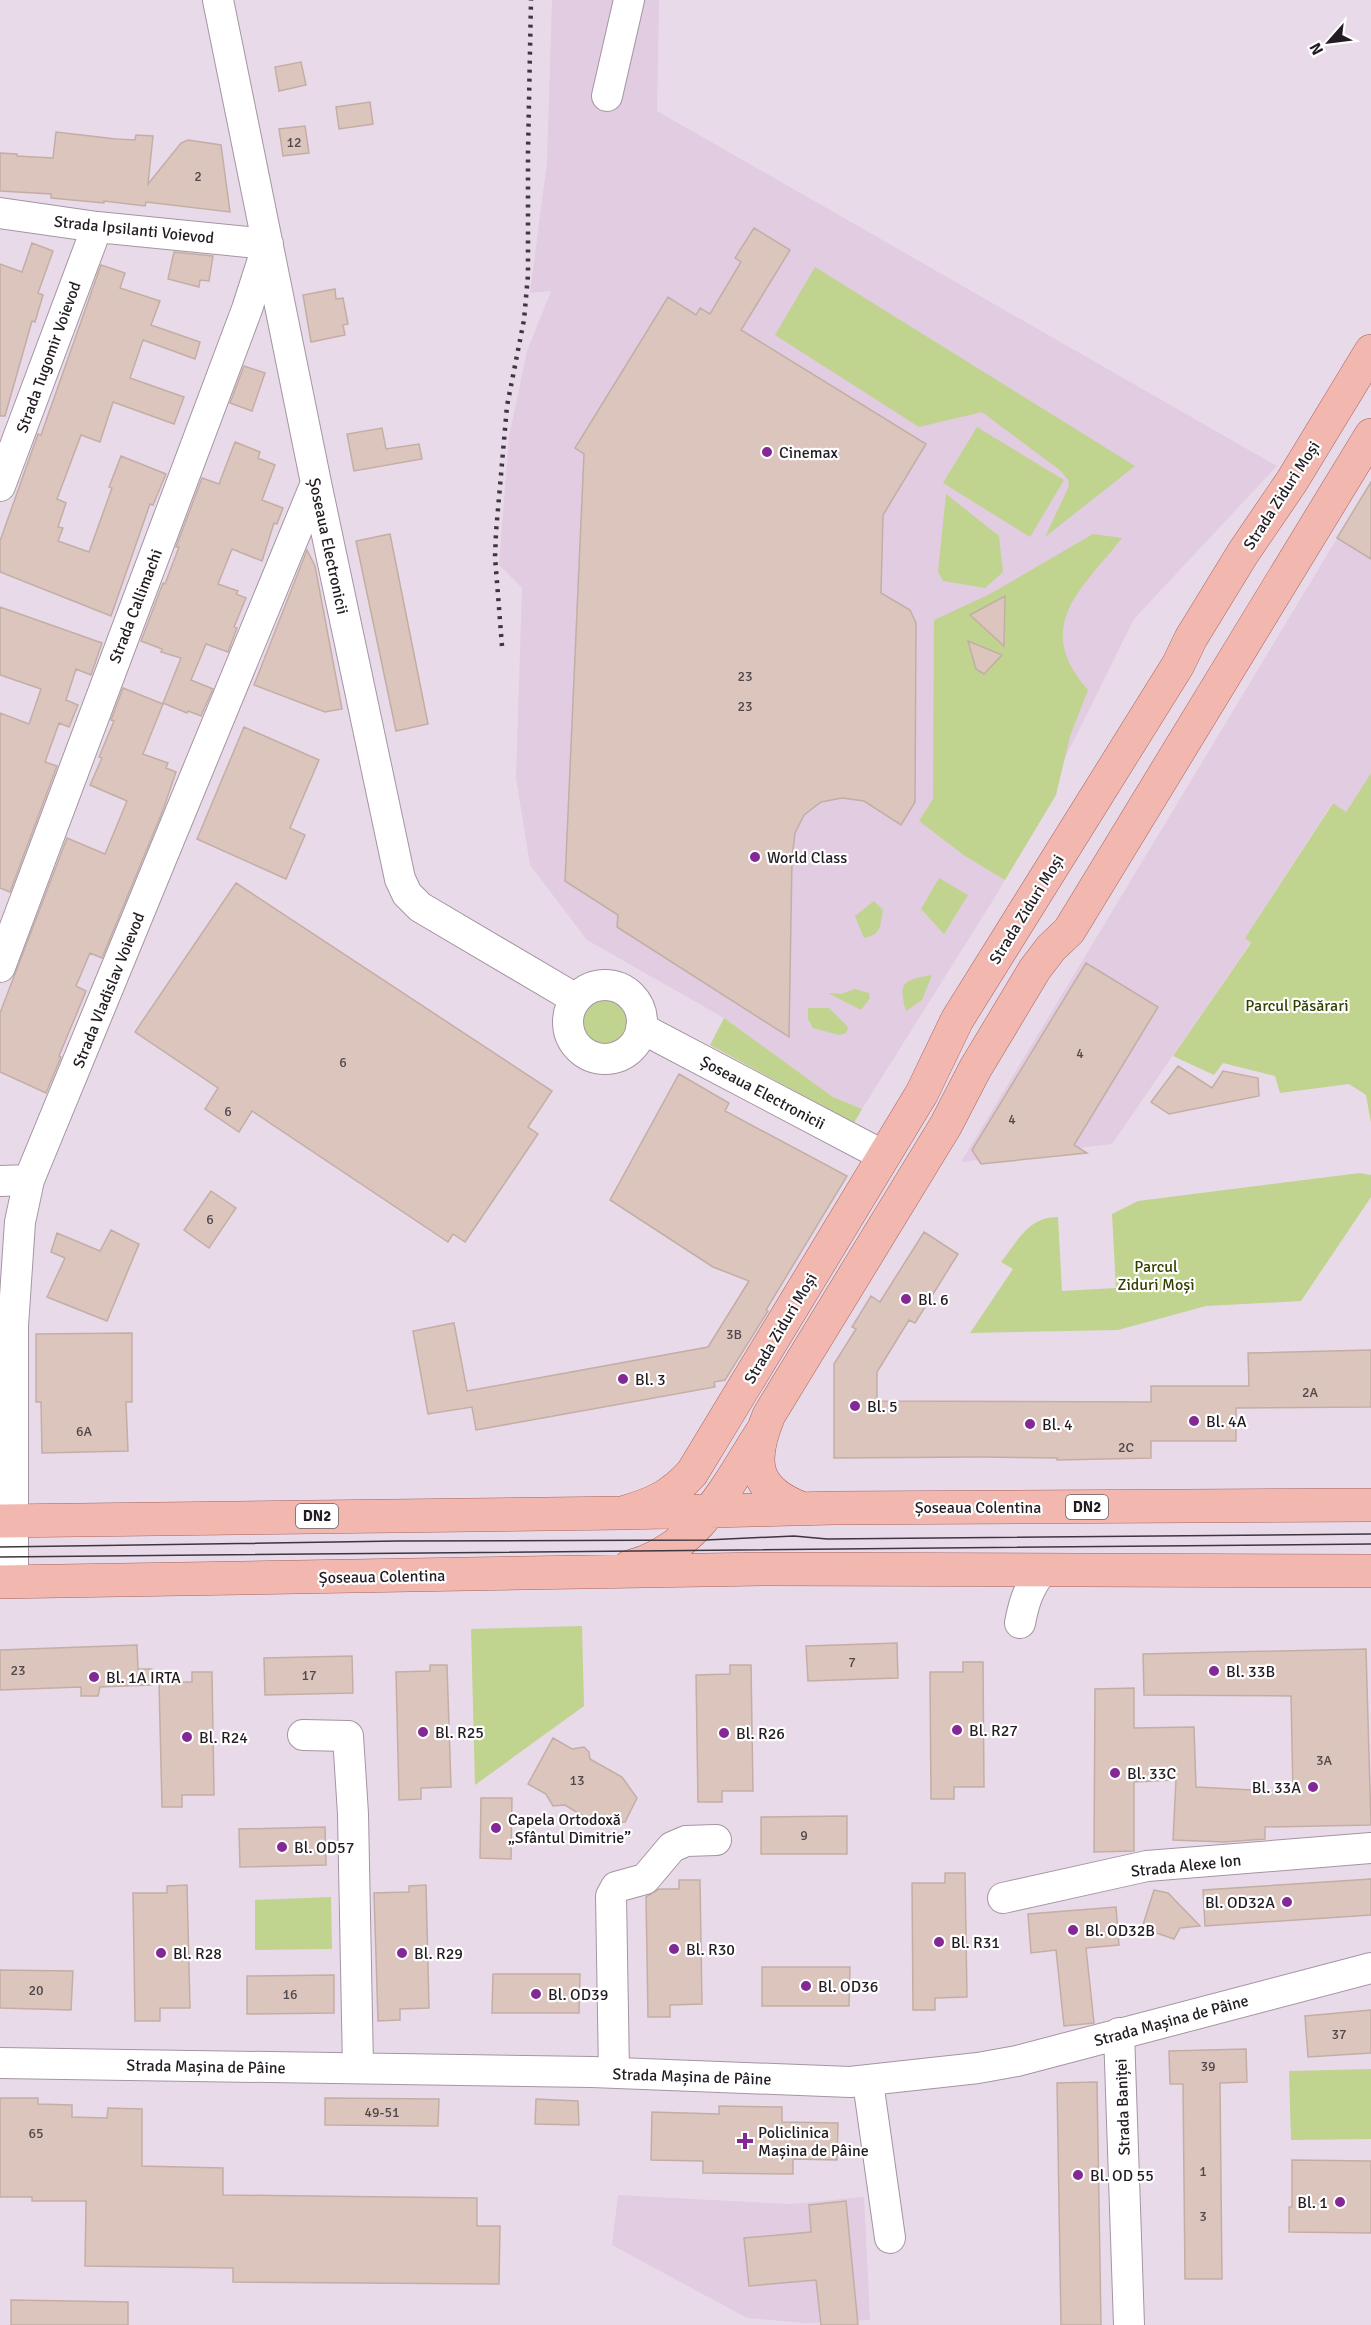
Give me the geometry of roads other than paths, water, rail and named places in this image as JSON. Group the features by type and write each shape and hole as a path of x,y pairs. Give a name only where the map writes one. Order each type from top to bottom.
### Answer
{"main road":[{"name":"Strada Ziduri Moși","path":"692,1473 922,1093 957,1020 1178,665 1191,638 1243,553 1292,481 1371,351"},
{"path":"803,1509 777,1498 764,1483 758,1462 758,1448 764,1429 781,1394 946,1125 975,1069 1035,969 1051,948 1069,931 1371,435"},
{"path":"608,1573 651,1560 667,1551 701,1517 764,1429"},
{"path":"692,1473 690,1496 701,1517"},
{"name":"Șoseaua Colentina","path":"622,1513 660,1501 692,1473"},
{"name":"Șoseaua Colentina","path":"6,1521 622,1513 701,1517 803,1509 1371,1504"},
{"name":"Șoseaua Colentina","path":"701,1517 706,1540 718,1550 764,1569"},
{"name":"Șoseaua Colentina","path":"8,1572 608,1573 764,1569 1371,1571"}],"street":[{"name":"Șoseaua Electronicii","path":"218,0 316,483 403,887 420,907 576,999"},
{"path":"607,96 629,0"},
{"name":"Strada Ipsilanti Voievod","path":"0,213 97,227 268,244"},
{"name":"Strada Tugomir Voievod","path":"0,486 97,227"},
{"name":"Strada Callimachi","path":"0,967 247,309 268,244"},
{"name":"Strada Vladislav Voievod","path":"8,1572 7,1323 18,1243 14,1181 316,483"},
{"path":"598,986 613,986 630,995 638,1005 642,1021 635,1045 623,1055 612,1059 589,1056 572,1039 568,1027 569,1015 576,999 598,986"},
{"name":"Șoseaua Electronicii","path":"641,1028 884,1156"},
{"path":"998,1570 1016,1601 1020,1623 1026,1595 1043,1570"},
{"path":"303,1735 348,1736 353,1814 358,2068"},
{"path":"614,2073 611,1896 616,1887 645,1879 672,1847 686,1841 716,1840"},
{"name":"Strada Alexe Ion","path":"1003,1898 1147,1866 1371,1848"},
{"name":"Strada Mașina de Pâine","path":"0,2063 614,2073 868,2082 994,2066 1371,1968"},
{"name":"Strada Baniței","path":"1119,2033 1129,2325"},
{"path":"868,2082 890,2238"}],"tram line":[{"path":"0,1547 398,1541 706,1540 794,1536 827,1539 1371,1534"},
{"path":"0,1557 1371,1544"}],"railway":[{"path":"502,646 495,557 496,532 507,406 524,320 528,275 531,0"}],"place":[{"name":"Cinemax","path":"767,452"},
{"name":"World Class","path":"755,857"},
{"name":"Bl. 6","path":"906,1299"},
{"name":"Bl. 3","path":"623,1379"},
{"name":"Bl. 5","path":"855,1406"},
{"name":"Bl. 4A","path":"1194,1421"},
{"name":"Bl. 4","path":"1030,1424"},
{"name":"Bl. 33B","path":"1214,1671"},
{"name":"Bl. 1A IRTA","path":"94,1677"},
{"name":"Bl. R27","path":"957,1730"},
{"name":"Bl. R25","path":"423,1732"},
{"name":"Bl. R26","path":"724,1733"},
{"name":"Bl. R24","path":"187,1737"},
{"name":"Bl. 33C","path":"1115,1773"},
{"name":"Bl. 33A","path":"1313,1787"},
{"name":"Capela Ortodoxă „Sfântul Dimitrie”","path":"496,1828"},
{"name":"Bl. OD57","path":"282,1847"},
{"name":"Bl. OD32A","path":"1287,1902"},
{"name":"Bl. OD32B","path":"1073,1930"},
{"name":"Bl. R31","path":"939,1942"},
{"name":"Bl. R30","path":"674,1949"},
{"name":"Bl. R28","path":"161,1953"},
{"name":"Bl. R29","path":"402,1953"},
{"name":"Bl. OD36","path":"806,1986"},
{"name":"Bl. OD39","path":"536,1994"},
{"name":"Policlinica Mașina de Pâine","path":"745,2141"},
{"name":"Bl. OD 55","path":"1078,2175"},
{"name":"Bl. 1","path":"1340,2202"}],"park label":[{"name":"Parcul Păsărari","path":"1297,1005"},
{"name":"Parcul Ziduri Moși","path":"1156,1275"}]}
